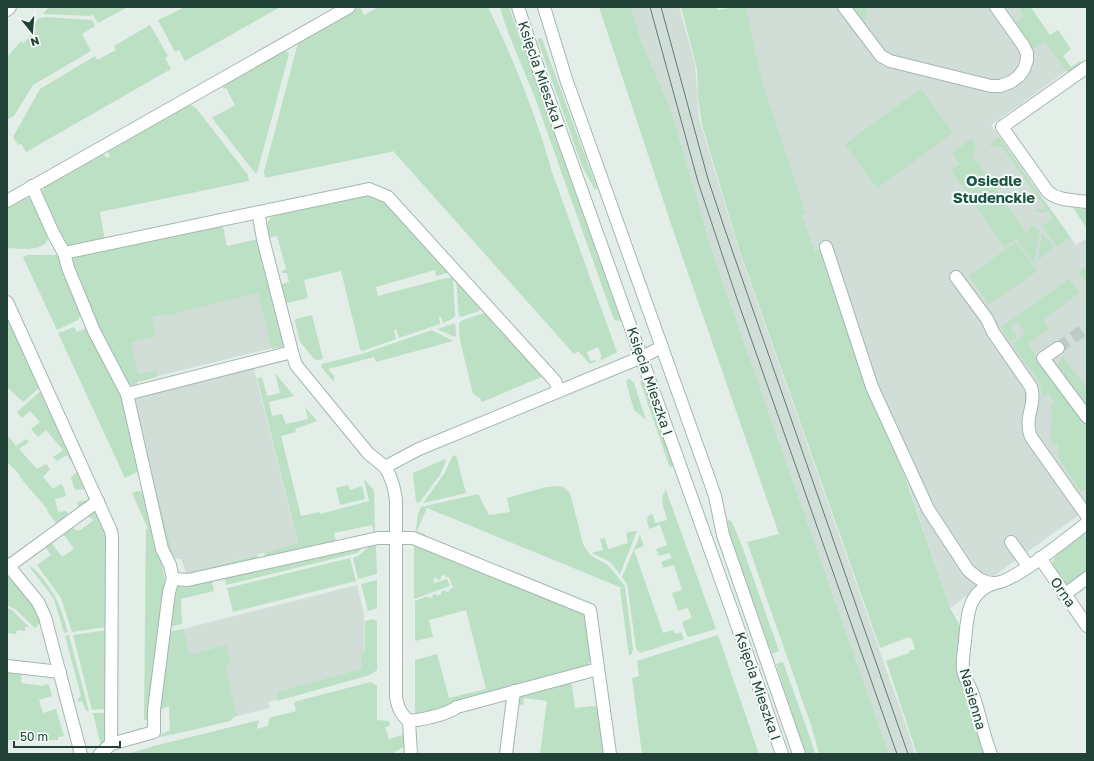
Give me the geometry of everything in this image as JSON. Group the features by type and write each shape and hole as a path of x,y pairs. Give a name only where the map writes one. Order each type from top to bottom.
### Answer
{"street":[{"path":"7,10 10,7"},
{"path":"7,201 349,7"},
{"name":"Księcia Mieszka I","path":"518,7 539,71 782,754"},
{"name":"Księcia Mieszka I","path":"544,7 566,79 715,496 723,535 799,754"},
{"path":"844,7 875,49 881,56 890,61 983,84 1000,86 1011,82 1019,76 1024,69 1027,60 1023,46 996,7"},
{"path":"1087,66 1002,127 1048,192 1060,198 1087,202"},
{"path":"32,186 53,233 64,253 68,268 94,331 127,394 162,549 170,565 173,579 169,592 154,710 154,732 110,744 100,754"},
{"path":"64,253 369,189 388,197 555,381 559,391"},
{"path":"260,212 259,217 263,239 296,365 368,454 385,467 391,475 394,484 396,500 396,697 402,714 409,721 411,754"},
{"path":"826,247 872,388 928,509 968,570 974,575 991,583"},
{"path":"956,277 1031,387 1032,400 1028,430 1087,516"},
{"path":"7,302 111,531 110,744"},
{"path":"385,467 419,449 642,357 662,347"},
{"path":"1058,348 1043,358 1087,417"},
{"path":"127,394 292,352"},
{"path":"81,754 42,609 8,565 98,501"},
{"name":"Nasienna","path":"991,754 973,695 963,671 966,620 969,608 975,597 991,583 1005,581 1011,578 1087,523"},
{"path":"173,579 188,580 378,538 412,538 590,610 610,754"},
{"path":"1010,542 1028,566"},
{"name":"Orna","path":"1040,558 1064,595 1087,626"},
{"path":"1064,595 1087,578"},
{"path":"7,666 60,672"},
{"path":"409,721 423,720 451,711 457,707 598,669"},
{"path":"506,754 514,691"}],"shaded area":[{"path":"631,7 679,7 695,64 699,119 739,251 915,754 889,754 714,257 670,107 642,44"},
{"path":"746,7 1023,7 1068,70 991,125 1076,245 1087,238 1087,509 950,608 883,409 825,244 815,251 802,215 806,213 763,85"},
{"path":"259,247 285,345 129,383 104,286"},
{"path":"254,369 298,544 187,573 184,560 174,558 133,399"},
{"path":"357,585 364,614 365,675 268,702 270,708 233,717 230,721 184,732 190,655 183,629"}],"green space":[{"path":"49,7 128,7 98,23 93,15 43,14"},
{"path":"185,7 280,7 185,61 179,50 175,52 158,20"},
{"path":"355,7 360,7 364,15 378,7 488,7 507,47 532,109 552,172 617,352 616,353 601,360 600,358 602,357 598,347 587,352 590,361 596,361 590,364 578,351 574,354 394,152 395,151 265,178 264,172 299,39"},
{"path":"500,7 509,7 621,321 614,320 538,106 508,32"},
{"path":"599,7 631,7 642,44 670,107 714,257 889,754 819,754 812,728 747,542 779,534 673,230"},
{"path":"681,7 716,7 718,10 746,7 763,85 806,213 802,215 815,251 825,244 950,608 960,626 959,654 987,754 917,754 886,661 909,653 909,651 915,649 912,639 909,637 880,648 739,249 702,125 698,98 697,69"},
{"path":"853,7 868,7 865,22"},
{"path":"1018,7 1033,7 1032,9 1050,35 1058,30 1071,49 1063,56 1071,67 1080,61 1082,64 1070,73 1067,72 1045,41 1035,48 1031,48 1014,23 1024,16"},
{"path":"45,17 92,20 95,26 82,34 91,51 33,85 14,116 7,120 7,57 21,41 24,43 36,29 33,26 39,18"},
{"path":"150,25 168,56 165,58 171,69 26,152 21,144 18,145 13,137 40,89 95,56 97,60 116,50 114,46"},
{"path":"540,38 542,39 597,188 595,190 582,166 538,41"},
{"path":"283,48 289,54 257,173 255,173 212,118 235,105 226,88 224,89 221,85"},
{"path":"921,89 953,133 877,188 845,144"},
{"path":"187,105 191,105 196,108 248,175 249,181 100,212 105,241 70,246 62,241 42,197 46,184 104,150 106,153 104,154 107,158 110,156 106,149"},
{"path":"999,137 1070,237 1057,247 1042,226 1053,219 1048,212 1040,213 1035,210 1046,209 1002,147 990,146 990,143"},
{"path":"972,138 976,147 973,156 1027,234 1031,226 1034,226 1038,230 1040,228 1033,263 1016,239 1004,247 951,170 960,164 952,153"},
{"path":"363,195 390,204 451,272 436,276 435,270 376,287 378,296 453,277 455,316 443,323 441,317 439,317 440,324 399,338 396,329 394,330 396,339 362,351 360,349 341,271 304,280 308,298 283,304 279,285 289,282 287,273 282,273 282,271 286,269 277,236 266,237 268,222 272,215"},
{"path":"25,197 33,199 49,234 47,240 44,245 39,247 26,249 7,248 7,206"},
{"path":"1073,208 1087,209 1087,228"},
{"path":"221,225 225,232 227,246 258,239 286,346 272,349 258,293 164,316 164,314 152,317 156,336 131,342 138,374 156,371 157,377 138,382 134,386 127,384 96,326 72,262 74,257"},
{"path":"1042,232 1054,248 1038,260"},
{"path":"1016,242 1037,271 989,305 969,276"},
{"path":"27,255 56,255 60,257 82,314 78,320 57,330 23,257"},
{"path":"1087,266 1087,284 1078,272"},
{"path":"456,278 482,307 479,311 461,317 459,316"},
{"path":"1069,279 1079,293 1043,320 1049,329 1028,344 1087,426 1087,490 1081,491 1058,457 1058,444 1051,443 1052,411 1050,407 1055,403 1048,393 1043,397 1040,383 1012,344 1026,334 1017,322 1010,327 1017,337 1010,341 1001,327"},
{"path":"487,312 544,376 482,402 480,398 473,394 460,340 459,323 463,320"},
{"path":"312,315 323,359 318,360 314,359 300,342 295,321 296,319"},
{"path":"9,316 40,384 38,389 23,402 7,387 7,317"},
{"path":"455,323 455,337 437,329"},
{"path":"74,327 77,332 88,329 124,401 139,471 125,478 58,333"},
{"path":"432,330 453,341 376,362 374,357 328,369 334,376 333,381 321,367 322,364 362,354"},
{"path":"1063,356 1087,389 1087,411 1059,371 1058,364"},
{"path":"275,373 294,396 269,402 272,416 282,414 286,424 308,419 305,407 317,421 295,429 296,432 281,436 301,516 319,512 320,514 369,501 365,480 374,492 375,534 372,525 334,533 336,542 268,558 265,556 264,553 298,543 257,378 262,377 267,396 280,393"},
{"path":"628,379 634,383 646,420 634,410 626,382"},
{"path":"643,380 674,466 670,468 640,381"},
{"path":"42,390 90,497 90,500 81,508 78,506 77,502 88,500 86,489 77,490 74,488 71,477 78,471 67,455 57,461 53,457 63,450 46,430 38,437 31,429 40,422 30,411 22,418 17,412"},
{"path":"133,399 174,558 166,548"},
{"path":"9,437 16,446 26,439 29,442 19,449 37,469 46,464 50,469 43,477 53,489 61,484 64,488 66,496 55,499 58,512 66,511 68,513 65,520 58,526 47,511 48,510 19,476 20,475 7,462 7,439"},
{"path":"456,455 466,493 423,503 444,474 452,457"},
{"path":"445,459 446,461 440,475 419,503 416,502 413,473"},
{"path":"348,485 350,490 362,486 365,499 340,505 336,488"},
{"path":"546,487 563,487 570,493 583,544 590,555 608,565 625,586 633,649 632,654 629,656 620,589 622,588 427,508 417,531 426,535 425,538 415,535 418,514 421,507 478,494 489,515 510,512 507,498"},
{"path":"666,490 716,629 689,637 687,636 682,622 692,618 688,608 678,611 672,593 682,590 674,565 663,568 661,562 671,558 670,553 659,556 656,549 667,545 660,525 649,529 647,520 648,516 653,514 655,523 667,520 662,501 662,497"},
{"path":"138,491 142,492 147,498 166,584 150,720 144,720 146,529 148,529 132,493"},
{"path":"93,512 98,514 106,528 107,627 72,632 61,598 37,565 51,555 44,545 50,541 62,557 74,549 62,532 69,527 79,531 94,520 85,515"},
{"path":"727,519 732,522 742,546 779,651 772,654 731,542"},
{"path":"637,531 620,574 610,562 592,553 603,550 600,539 605,538 608,549 628,543 626,533"},
{"path":"1087,531 1087,573 1068,585 1065,585 1055,571 1053,561 1060,551"},
{"path":"640,535 644,546 634,550 663,633 673,630 675,634 681,632 684,639 640,653 636,648 627,584 622,577"},
{"path":"376,543 377,574 358,579 353,558 372,544"},
{"path":"414,544 585,614 592,660 587,665 415,715 415,660 437,654 449,698 486,689 466,610 429,620 433,637 415,641 415,601 428,596 428,598 433,597 432,595 436,594 437,596 445,590 446,592 450,591 449,589 453,588 449,577 444,575 441,576 441,579 438,580 437,577 433,579 434,583 447,579 450,586 414,599"},
{"path":"365,546 357,553 226,585 224,575"},
{"path":"257,555 258,558 256,561 187,576 182,560 184,560 187,573"},
{"path":"350,558 356,581 233,612 227,588"},
{"path":"28,565 39,574 53,593 68,632 64,633 54,599"},
{"path":"7,573 37,611 41,622 35,628 15,609 7,605"},
{"path":"377,580 377,608 368,611 361,584"},
{"path":"212,581 214,591 181,599 182,624 168,627 169,604 172,593 175,589 179,585"},
{"path":"7,608 12,610 29,627 25,627 25,631 17,630 16,634 7,633"},
{"path":"372,619 377,621 377,670 370,675 277,701 277,692 362,669 361,653 365,652 365,621"},
{"path":"183,629 190,655 226,645 231,664 225,665 237,716 233,717 230,721 161,737 160,735 170,730 169,706 160,710 167,632"},
{"path":"107,630 106,709 92,710 73,635"},
{"path":"69,635 89,711 86,711 82,701 78,702 78,699 81,696 65,636"},
{"path":"718,635 759,754 642,754 632,678 639,676 637,661"},
{"path":"783,662 815,754 805,754 776,664"},
{"path":"7,670 22,672 21,683 44,686 45,684 49,685 52,696 39,700 43,713 56,709 64,736 58,737 58,740 7,740"},
{"path":"568,679 572,685 575,708 592,706 599,707 604,754 540,754 547,701 524,698 523,705 517,704 518,694"},
{"path":"370,682 377,686 377,720 389,721 390,726 385,727 389,739 402,735 403,726 405,727 404,747 391,754 128,754 154,746 259,720 257,729 268,726 269,718 296,711 294,702"},
{"path":"93,713 107,714 105,743 101,746"}],"tunnel":[{"path":"1058,348 1082,331"}],"tram line":[{"path":"650,7 698,182 736,296 897,754"},
{"path":"661,7 708,179 908,754"}],"district":[{"name":"Osiedle Studenckie","path":"994,190"}]}
